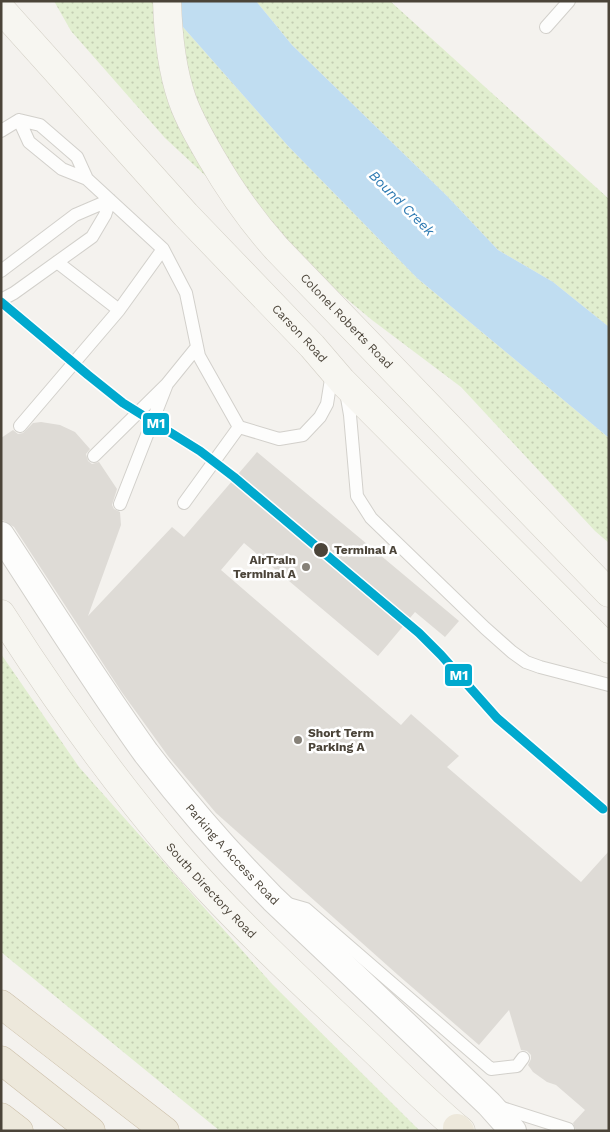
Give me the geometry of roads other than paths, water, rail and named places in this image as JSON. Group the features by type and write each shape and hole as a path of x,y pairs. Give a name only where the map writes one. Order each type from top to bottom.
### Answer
{"highway":[{"path":"1,1004 165,1131"},
{"path":"1,1060 91,1131"},
{"path":"1,1117 18,1131"}],"street":[{"name":"Colonel Roberts Road","path":"167,1 170,50 180,91 196,130 212,159 250,218 277,249 609,593"},
{"name":"Carson Road","path":"1,9 186,215 337,375 609,649"},
{"name":"Parking A Access Road","path":"1,535 93,676 147,754 198,817 273,899 489,1104 513,1131"},
{"name":"South Directory Road","path":"1,614 93,750 176,853 265,947 459,1130"}],"lane":[{"path":"546,27 569,1"},
{"path":"19,120 29,142 62,169 87,179 162,249 186,293 199,356 239,427 279,439 303,435 320,417 327,404 337,375"},
{"path":"1,130 19,120 40,125 77,157 87,179"},
{"path":"1,300 14,294 92,237 105,215 110,200"},
{"path":"1,271 74,215 110,200"},
{"path":"20,426 119,310 162,249"},
{"path":"57,262 119,310"},
{"path":"94,456 167,384 197,347"},
{"path":"337,375 348,399 357,496 371,518 478,622 526,662 609,685"},
{"path":"120,504 167,384"},
{"path":"184,502 239,427"},
{"path":"273,899 306,909 490,1069 517,1066 523,1058"},
{"path":"489,1104 568,1129"}],"water":[{"name":"Bound Creek","path":"160,1 256,1 292,45 447,196 498,250 553,282 609,327 609,438 417,278 288,146"}],"place":[{"name":"Terminal A","path":"321,550"},
{"name":"AirTrain Terminal A","path":"306,567"},
{"name":"Short Term Parking A","path":"298,740"}]}
